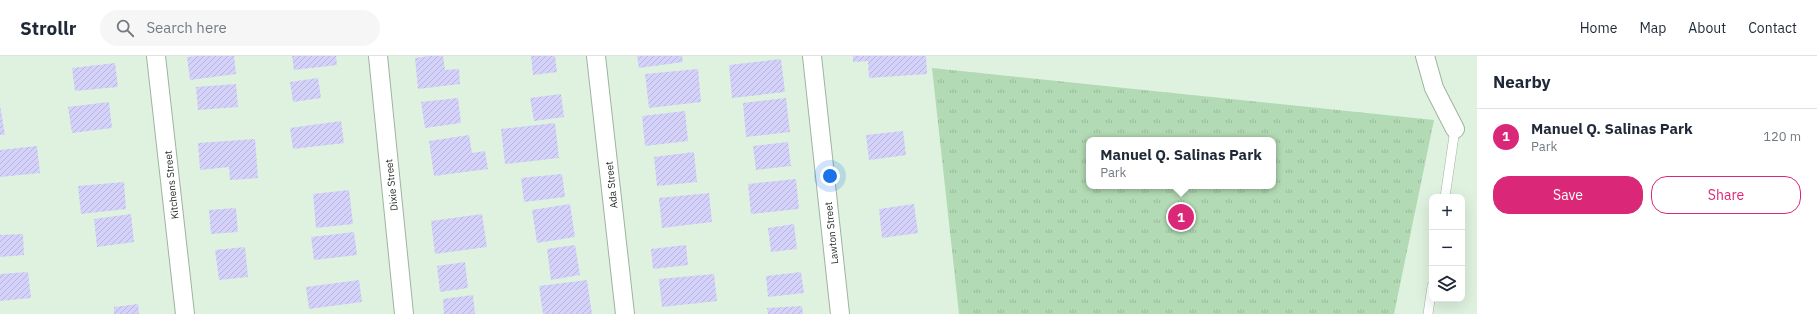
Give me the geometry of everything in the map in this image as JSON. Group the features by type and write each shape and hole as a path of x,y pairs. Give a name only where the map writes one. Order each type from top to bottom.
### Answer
{"street":[{"name":"Kitchens Street","path":"156,56 185,314"},
{"name":"Dixie Street","path":"378,56 404,314"},
{"name":"Ada Street","path":"596,56 625,314"},
{"name":"Lawton Street","path":"812,56 840,314"},
{"path":"1425,56 1434,88 1455,128"}],"lane":[{"path":"1445,194 1455,128"},
{"path":"1428,314 1430,302"}],"green space":[{"path":"932,68 1434,120 1394,314 959,314"}],"building":[{"path":"234,56 236,74 190,80 187,57"},
{"path":"292,56 336,56 337,65 294,70"},
{"path":"443,56 445,70 459,69 460,84 418,89 415,58"},
{"path":"531,56 555,56 557,72 533,75"},
{"path":"637,56 682,56 683,62 639,68"},
{"path":"853,56 926,56 927,74 869,78 868,61 853,62"},
{"path":"781,59 785,92 732,98 729,65"},
{"path":"115,63 118,87 75,91 72,68"},
{"path":"698,69 701,102 649,108 645,74"},
{"path":"318,78 321,98 293,102 290,82"},
{"path":"236,84 238,107 198,110 196,87"},
{"path":"561,94 564,117 534,121 530,98"},
{"path":"458,98 461,123 425,128 421,102"},
{"path":"786,98 790,132 746,137 743,103"},
{"path":"109,102 112,128 72,133 68,107"},
{"path":"0,105 5,135 0,135"},
{"path":"685,111 688,141 645,146 642,116"},
{"path":"341,121 344,143 293,149 290,128"},
{"path":"555,123 559,158 505,164 501,129"},
{"path":"903,131 906,155 869,160 866,135"},
{"path":"469,135 472,153 485,151 488,169 434,176 429,141"},
{"path":"255,139 258,178 230,180 229,167 200,170 198,143"},
{"path":"788,142 791,166 756,170 753,146"},
{"path":"37,146 40,173 0,177 0,150"},
{"path":"694,152 697,182 657,186 654,157"},
{"path":"562,174 565,197 524,202 521,178"},
{"path":"796,179 799,209 751,214 748,184"},
{"path":"124,182 126,209 81,214 78,186"},
{"path":"349,190 353,224 316,228 313,194"},
{"path":"709,193 712,222 662,228 659,198"},
{"path":"570,204 575,237 537,243 532,210"},
{"path":"914,204 918,233 882,238 879,209"},
{"path":"236,208 238,232 211,234 209,210"},
{"path":"131,214 134,242 97,247 94,219"},
{"path":"482,214 487,247 435,254 431,221"},
{"path":"794,224 797,249 771,252 768,228"},
{"path":"354,232 357,255 314,260 311,237"},
{"path":"23,234 24,255 0,257 0,235"},
{"path":"575,245 580,275 551,280 547,249"},
{"path":"686,245 688,265 653,269 651,249"},
{"path":"245,247 248,277 219,280 215,250"},
{"path":"465,262 468,288 440,292 437,266"},
{"path":"28,272 31,298 0,301 0,274"},
{"path":"801,272 804,293 768,297 766,276"},
{"path":"714,274 717,301 662,307 659,279"},
{"path":"359,280 362,302 309,309 306,287"},
{"path":"587,280 592,314 543,314 539,286"},
{"path":"473,295 475,314 444,314 443,299"},
{"path":"138,304 139,314 114,314 114,307"},
{"path":"802,306 803,314 768,314 767,308"}],"place":[{"name":"Manuel Q. Salinas Park","path":"1181,217"}]}
